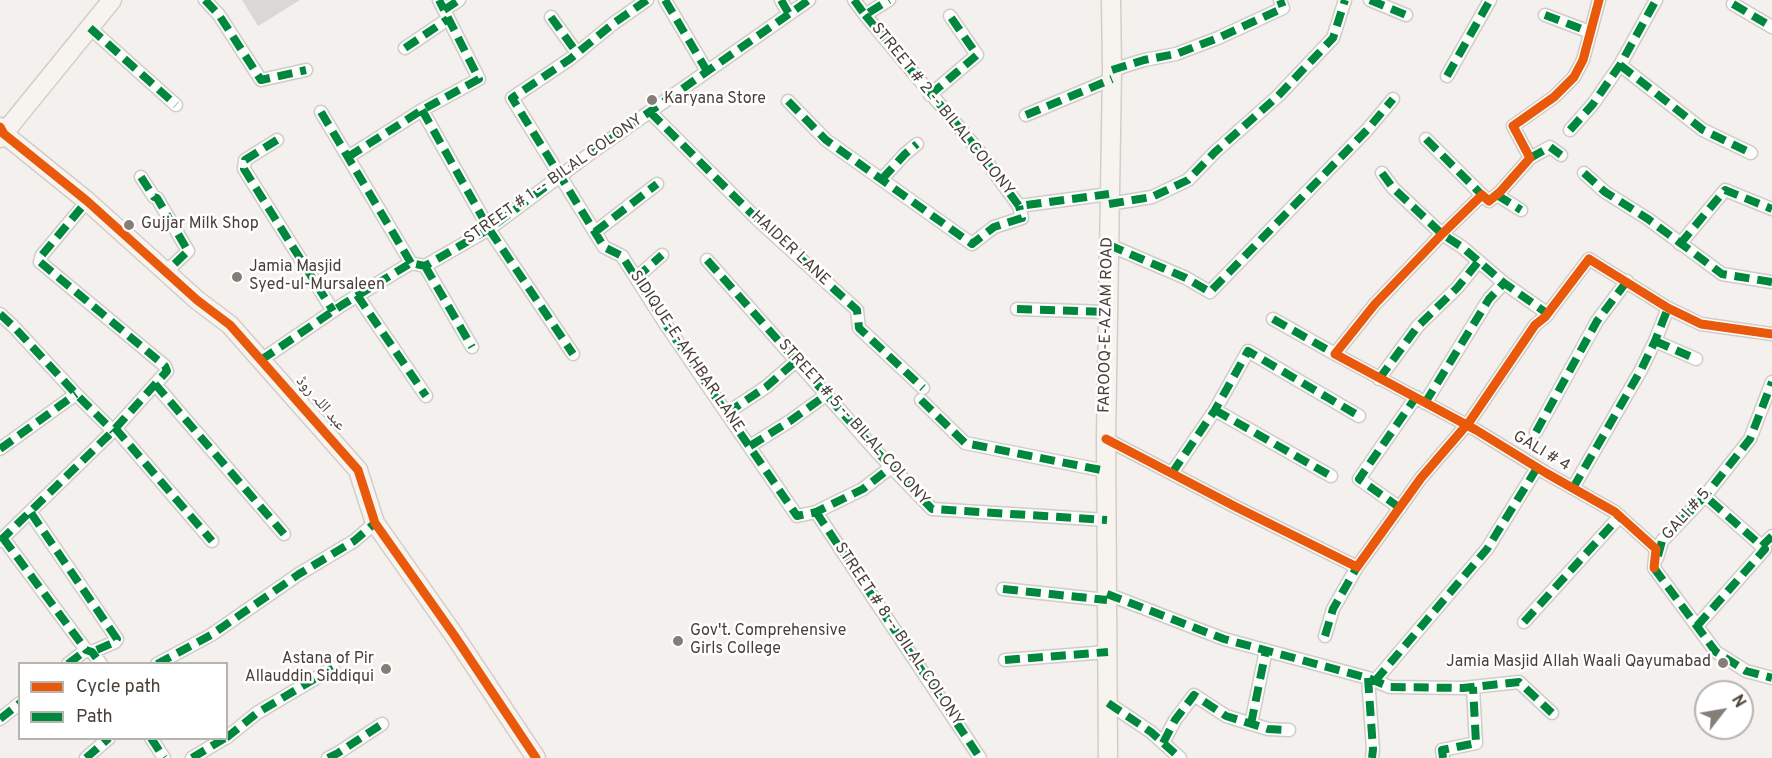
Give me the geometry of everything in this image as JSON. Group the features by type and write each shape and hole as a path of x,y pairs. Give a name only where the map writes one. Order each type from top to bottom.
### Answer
{"street":[{"path":"1,133 112,0"},
{"path":"206,0 219,15 261,80 306,70"},
{"path":"405,48 444,10 459,0"},
{"path":"551,17 577,53 647,0"},
{"path":"664,0 707,71"},
{"path":"781,0 789,14"},
{"name":"STREET # 1 -- BILAL COLONY","path":"425,266 489,230 707,71 809,0"},
{"path":"854,0 865,15 889,0"},
{"name":"FAROOQ-E-AZAM ROAD","path":"1108,758 1106,439 1112,0"},
{"path":"1026,115 1143,60 1176,54 1218,38 1283,8 1280,0"},
{"name":"STREET # 2 -- BILAL COLONY","path":"1019,206 1152,197 1188,180 1215,152 1278,96 1333,38 1345,0"},
{"path":"1370,0 1406,15"},
{"path":"1448,76 1490,0"},
{"path":"1530,158 1513,126 1554,97 1574,77 1583,60 1599,0"},
{"path":"1570,130 1593,104 1620,65 1656,0"},
{"path":"1733,4 1772,27"},
{"path":"348,157 422,110 479,79 444,10"},
{"name":"STREET # 2 -- BILAL COLONY","path":"788,101 826,140 972,244 994,227 1022,218 1019,206 978,150 865,15"},
{"path":"1545,15 1590,32"},
{"path":"930,95 977,55 950,16"},
{"path":"90,28 176,105"},
{"name":"SIDIQUE-E-AKHBAR LANE","path":"577,53 512,98 604,247 622,256 666,325 797,516 816,512"},
{"path":"1620,65 1703,130 1751,153"},
{"path":"1109,244 1186,278 1210,292 1353,145 1393,99"},
{"path":"422,110 489,230 573,354"},
{"path":"321,112 411,263"},
{"name":"HAIDER LANE","path":"650,112 758,220 856,310 859,328 965,443 1106,471"},
{"name":"عبد اللہ روڈ","path":"1,133 87,201 197,300 230,325 358,470 375,523 454,635 536,758"},
{"path":"1426,139 1489,201 1516,176 1530,158 1550,147 1561,155"},
{"path":"277,140 245,160 244,169 333,311"},
{"path":"882,179 917,144"},
{"path":"1382,173 1393,188 1442,234 1548,314"},
{"path":"1584,173 1605,192 1648,219 1722,274 1772,282"},
{"path":"141,177 154,198 157,198 188,250 166,272"},
{"path":"595,232 657,184"},
{"path":"1680,244 1725,190 1772,209"},
{"path":"1335,354 1375,304 1482,195"},
{"path":"1497,195 1521,210"},
{"path":"87,201 42,255 40,262 165,366 167,371 114,430 1,540 100,662"},
{"path":"636,278 662,255"},
{"path":"1325,636 1333,609 1357,567 1400,508 1470,421 1535,325 1548,314 1589,259 1668,308 1701,324 1772,334"},
{"name":"STREET # 5 -- BILAL COLONY","path":"707,260 891,467 932,509 1107,520"},
{"path":"1383,380 1418,326 1478,262"},
{"path":"261,360 333,311 411,263 425,266 472,347"},
{"path":"1536,432 1597,321 1627,281"},
{"path":"1400,508 1359,479 1420,400 1489,299 1504,283"},
{"path":"357,296 426,396"},
{"path":"1573,488 1617,414 1655,341 1668,308"},
{"path":"1017,309 1108,312"},
{"path":"1,317 14,327 76,394 114,430 213,541"},
{"name":"GALI # 4","path":"1273,318 1466,424 1620,516 1656,549 1654,568"},
{"path":"1655,341 1696,359"},
{"path":"1172,474 1215,410 1248,351 1359,416"},
{"path":"727,413 766,387 796,361"},
{"name":"GALI # 5","path":"1654,568 1662,541 1705,496 1750,439 1772,382"},
{"path":"155,384 284,534"},
{"path":"0,448 76,394"},
{"path":"750,446 826,395"},
{"path":"1215,410 1331,476"},
{"path":"1106,439 1357,567"},
{"path":"816,512 863,489 891,467"},
{"path":"1372,758 1371,680 1487,549 1537,468"},
{"path":"1705,496 1766,550"},
{"name":"STREET # 8 -- BILAL COLONY","path":"816,512 980,758"},
{"path":"31,513 117,639 115,642 89,651 70,662"},
{"path":"1524,622 1620,516"},
{"path":"159,662 211,635 299,574 354,541 375,523"},
{"path":"1697,626 1766,550 1772,536"},
{"path":"1654,568 1716,652 1755,675 1772,678"},
{"path":"1003,589 1107,597 1224,639 1390,687 1473,687 1518,682 1552,713"},
{"path":"1251,724 1266,650"},
{"path":"1005,660 1108,652"},
{"path":"228,736 257,713 333,668"},
{"path":"1443,758 1442,750 1476,742 1473,687"},
{"path":"1163,743 1175,720 1194,695 1226,716 1268,729 1289,730"},
{"path":"1108,703 1151,732 1180,758"},
{"path":"0,719 18,704"},
{"path":"336,756 382,724"},
{"path":"86,758 107,740"},
{"path":"152,740 164,758"},
{"path":"192,758 223,740"}],"building":[{"path":"242,0 300,0 258,26"}],"marked path":[{"path":"205,0 219,15 261,80 306,70"},
{"path":"348,157 422,110 479,79 439,0"},
{"path":"444,10 459,0"},
{"path":"647,0 614,23 570,59 512,98 604,247 622,256 666,325 797,516 816,512 863,489 891,467"},
{"path":"665,0 707,71"},
{"path":"781,0 789,14"},
{"path":"261,360 342,305 411,263 425,266 489,229 595,150 809,0"},
{"path":"854,0 865,15 889,0"},
{"path":"1112,70 1144,60 1176,54 1218,38 1283,8 1280,0"},
{"path":"1109,204 1152,197 1188,180 1215,152 1278,96 1333,38 1345,0"},
{"path":"1370,0 1406,15"},
{"path":"1447,76 1490,0"},
{"path":"1570,130 1593,104 1620,65 1656,0"},
{"path":"1733,4 1772,27"},
{"path":"865,15 978,150 1019,206 1109,194"},
{"path":"1545,15 1590,32"},
{"path":"930,95 977,55 950,16"},
{"path":"551,17 577,53"},
{"path":"405,48 448,19"},
{"path":"90,28 176,105"},
{"path":"1620,65 1703,130 1751,153"},
{"path":"1026,115 1112,79"},
{"path":"1109,245 1186,278 1210,292 1367,130 1393,99"},
{"path":"788,101 826,140 972,244 994,227 1022,218 1019,206"},
{"path":"422,110 489,229 573,354"},
{"path":"321,112 411,263"},
{"path":"650,112 758,220 857,310 859,328 923,388"},
{"path":"1426,139 1482,195"},
{"path":"277,140 245,160 244,169 333,311"},
{"path":"882,179 917,144"},
{"path":"1530,158 1550,147 1561,155"},
{"path":"1382,173 1393,188 1442,234 1548,314"},
{"path":"1584,173 1605,192 1648,219 1722,274 1772,282"},
{"path":"141,177 157,198 188,251 166,272"},
{"path":"595,232 657,184"},
{"path":"1680,244 1725,190 1772,209"},
{"path":"1497,195 1521,210"},
{"path":"0,541 113,431 167,371 165,366 40,262 42,255 87,201"},
{"path":"636,278 662,255"},
{"path":"707,260 877,452 932,509 1107,520"},
{"path":"1379,379 1418,326 1457,288 1478,262"},
{"path":"425,266 472,347"},
{"path":"1536,432 1597,321 1627,281"},
{"path":"1425,403 1489,299 1504,283"},
{"path":"357,295 426,396"},
{"path":"1573,488 1641,370 1668,308"},
{"path":"1017,309 1108,312"},
{"path":"0,314 113,431"},
{"path":"1273,319 1335,354"},
{"path":"1655,341 1696,359"},
{"path":"1172,473 1215,410 1248,351 1359,416"},
{"path":"727,413 766,387 796,361"},
{"path":"1658,556 1662,541 1705,496 1750,439 1772,382"},
{"path":"155,384 284,534"},
{"path":"0,449 76,394"},
{"path":"750,446 826,395"},
{"path":"1400,508 1359,479 1416,397"},
{"path":"921,400 965,443 1106,471"},
{"path":"1215,410 1331,476"},
{"path":"115,428 212,541"},
{"path":"1375,681 1487,549 1537,468"},
{"path":"1697,626 1765,549 1705,496"},
{"path":"816,512 980,758"},
{"path":"31,513 117,639 92,652"},
{"path":"1524,622 1620,516"},
{"path":"161,662 211,635 299,574 354,541 375,523"},
{"path":"1762,546 1772,536"},
{"path":"3,538 86,650 92,652 100,662"},
{"path":"1325,636 1333,609 1357,567"},
{"path":"1654,568 1716,652 1746,671 1772,678"},
{"path":"1003,589 1107,600"},
{"path":"1107,594 1224,639 1368,678 1390,687 1463,688 1519,682 1552,713"},
{"path":"71,662 86,650"},
{"path":"1251,724 1266,650"},
{"path":"1005,660 1108,652"},
{"path":"228,736 257,713 333,668"},
{"path":"1368,678 1372,758"},
{"path":"1443,758 1442,750 1476,743 1473,687"},
{"path":"1163,743 1175,720 1194,695 1226,716 1268,729 1289,730"},
{"path":"1108,703 1151,732 1180,758"},
{"path":"0,719 18,705"},
{"path":"328,758 382,724"},
{"path":"86,758 107,740"},
{"path":"152,740 164,758"},
{"path":"192,758 222,740"}],"cycle path":[{"path":"1599,0 1583,60 1574,77 1554,97 1513,126 1530,158 1500,192 1489,201 1482,195 1442,234 1375,304 1335,354 1476,430 1615,512 1656,549 1654,568"},
{"path":"0,127 4,134 87,201 197,300 230,325 358,470 375,523 454,635 536,758"},
{"path":"1106,439 1357,567 1421,478 1470,421 1535,325 1545,317 1589,259 1668,308 1701,324 1772,334"}],"place":[{"name":"Karyana Store","path":"652,100"},
{"name":"Gujjar Milk Shop","path":"129,225"},
{"name":"Jamia Masjid Syed-ul-Mursaleen","path":"237,277"},
{"name":"Gov't. Comprehensive Girls College","path":"678,641"},
{"name":"Jamia Masjid Allah Waali Qayumabad","path":"1723,663"},
{"name":"Astana of Pir Allauddin Siddiqui","path":"386,669"}]}
